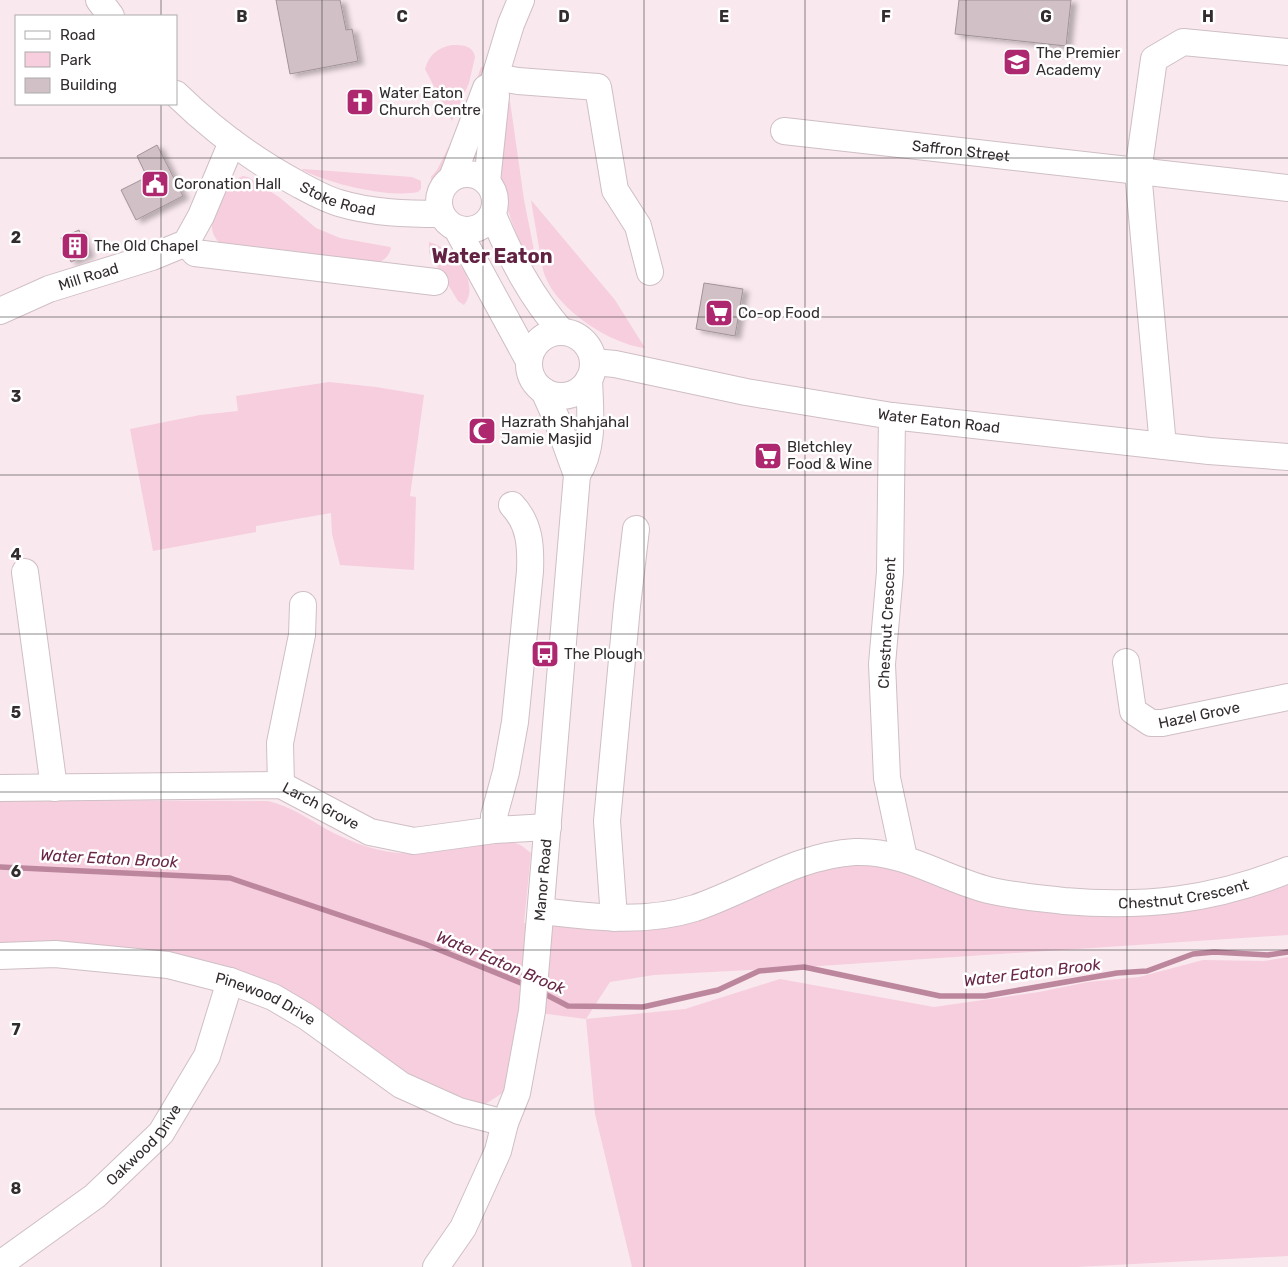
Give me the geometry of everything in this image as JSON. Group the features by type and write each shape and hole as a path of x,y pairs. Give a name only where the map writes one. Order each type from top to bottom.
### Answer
{"street":[{"path":"99,0 109,15"},
{"path":"487,182 496,96 494,79 511,24 521,0"},
{"path":"1162,446 1138,172 1154,59 1183,42 1288,52"},
{"path":"494,79 484,93 452,178 442,190 439,206 529,361 534,382 544,391 558,396 568,395 583,388 591,371 590,352 584,343 576,336 562,332 547,336 539,341 533,349 529,361"},
{"path":"494,79 598,87 615,190 638,226 650,272"},
{"name":"Stoke Road","path":"178,96 232,142 281,175 317,194 337,203 376,211 449,221"},
{"name":"Saffron Street","path":"784,131 1288,188"},
{"path":"232,142 201,216 186,243 195,253 435,282"},
{"path":"449,221 465,231 481,227 493,215 496,206 492,188 480,177 472,175 452,178"},
{"path":"493,215 523,279 544,311 562,332"},
{"name":"Mill Road","path":"0,311 49,289 152,256 186,243"},
{"name":"Water Eaton Road","path":"591,371 615,364 746,392 892,416 1288,458"},
{"name":"Manor Road","path":"436,1267 463,1228 498,1151 505,1123 518,1093 532,1011 537,962 577,475 587,454 591,371"},
{"name":"Manor Road","path":"544,391 577,475"},
{"name":"Chestnut Crescent","path":"892,416 890,572 882,664 887,778 904,858"},
{"path":"494,830 494,816 506,772 515,722 531,553 529,535 520,513 512,505"},
{"path":"614,918 607,821 636,529"},
{"path":"25,572 54,788"},
{"path":"281,785 280,743 302,635 303,605"},
{"name":"Hazel Grove","path":"1126,662 1133,711 1151,723 1162,723 1288,697"},
{"name":"Larch Grove","path":"0,788 281,785 370,832 414,841 494,830 548,826"},
{"name":"Chestnut Crescent","path":"541,911 614,918 649,918 693,908 792,867 847,853 872,852 904,858 960,881 988,890 1033,898 1107,904 1148,903 1209,895 1257,882 1288,870"},
{"name":"Pinewood Drive","path":"0,956 54,954 168,965 230,981 273,997 307,1017 401,1085 458,1111 505,1123"},
{"name":"Oakwood Drive","path":"0,1266 95,1196 161,1133 207,1056 230,981"}],"green space":[{"path":"452,45 469,48 475,57 469,83 452,121 425,69 434,53"},
{"path":"481,67 484,67 476,102 443,176 432,183 431,177 437,170 455,134"},
{"path":"510,101 524,200 537,265 531,267 511,219 502,181 501,160 505,102"},
{"path":"303,169 412,177 421,181 421,189 418,192 405,193 375,191 343,185"},
{"path":"243,176 248,177 279,197 316,228 340,238 390,247 389,254 375,264 222,245 216,239 213,232 212,224 215,208 225,184"},
{"path":"531,200 615,300 645,348 616,340 601,332 573,313 561,301 552,289 543,271"},
{"path":"429,242 447,251 462,267 469,286 469,296 464,305 458,301 429,253"},
{"path":"329,382 424,395 410,496 416,497 414,570 340,565 332,534 331,513 256,526 256,532 153,551 130,429 200,415 238,411 236,396"},
{"path":"0,800 268,801 291,809 349,840 384,851 421,853 488,842 501,841 513,843 522,846 531,853 524,923 602,927 793,876 868,861 1019,906 1288,878 1288,935 654,975 610,982 586,1019 532,1012 504,1092 484,1105 409,1078 276,985 165,951 68,947 0,949"},
{"path":"1288,957 1288,1256 1076,1267 632,1267 595,1114 586,1019 685,1009 780,979 934,1007 1039,992 1088,982 1139,977 1203,960 1264,961"}],"building":[{"path":"276,0 340,0 346,30 352,29 358,61 290,74"},
{"path":"959,0 1071,0 1066,46 955,34"},
{"name":"Coronation Hall","path":"157,145 183,196 136,220 121,190 147,177 137,156"},
{"name":"The Old Chapel","path":"79,230 89,254 71,262 61,238"},
{"path":"704,283 743,289 735,336 696,329"}],"waterway":[{"name":"Water Eaton Brook","path":"0,867 230,878 425,944 526,985"},
{"name":"Water Eaton Brook","path":"541,992 568,1006 643,1007 718,990 759,971 804,967 940,996 985,996 1117,973 1147,971 1193,954 1214,952 1268,955 1288,952"}],"place":[{"name":"The Premier Academy","path":"1017,62"},
{"name":"Water Eaton Church Centre","path":"360,102"},
{"name":"Coronation Hall","path":"155,184"},
{"name":"The Old Chapel","path":"75,246"},
{"name":"Co-op Food","path":"719,313"},
{"name":"Hazrath Shahjahal Jamie Masjid","path":"482,431"},
{"name":"Bletchley Food & Wine","path":"768,456"},
{"name":"The Plough","path":"545,654"}],"district":[{"name":"Water Eaton","path":"492,256"}]}
